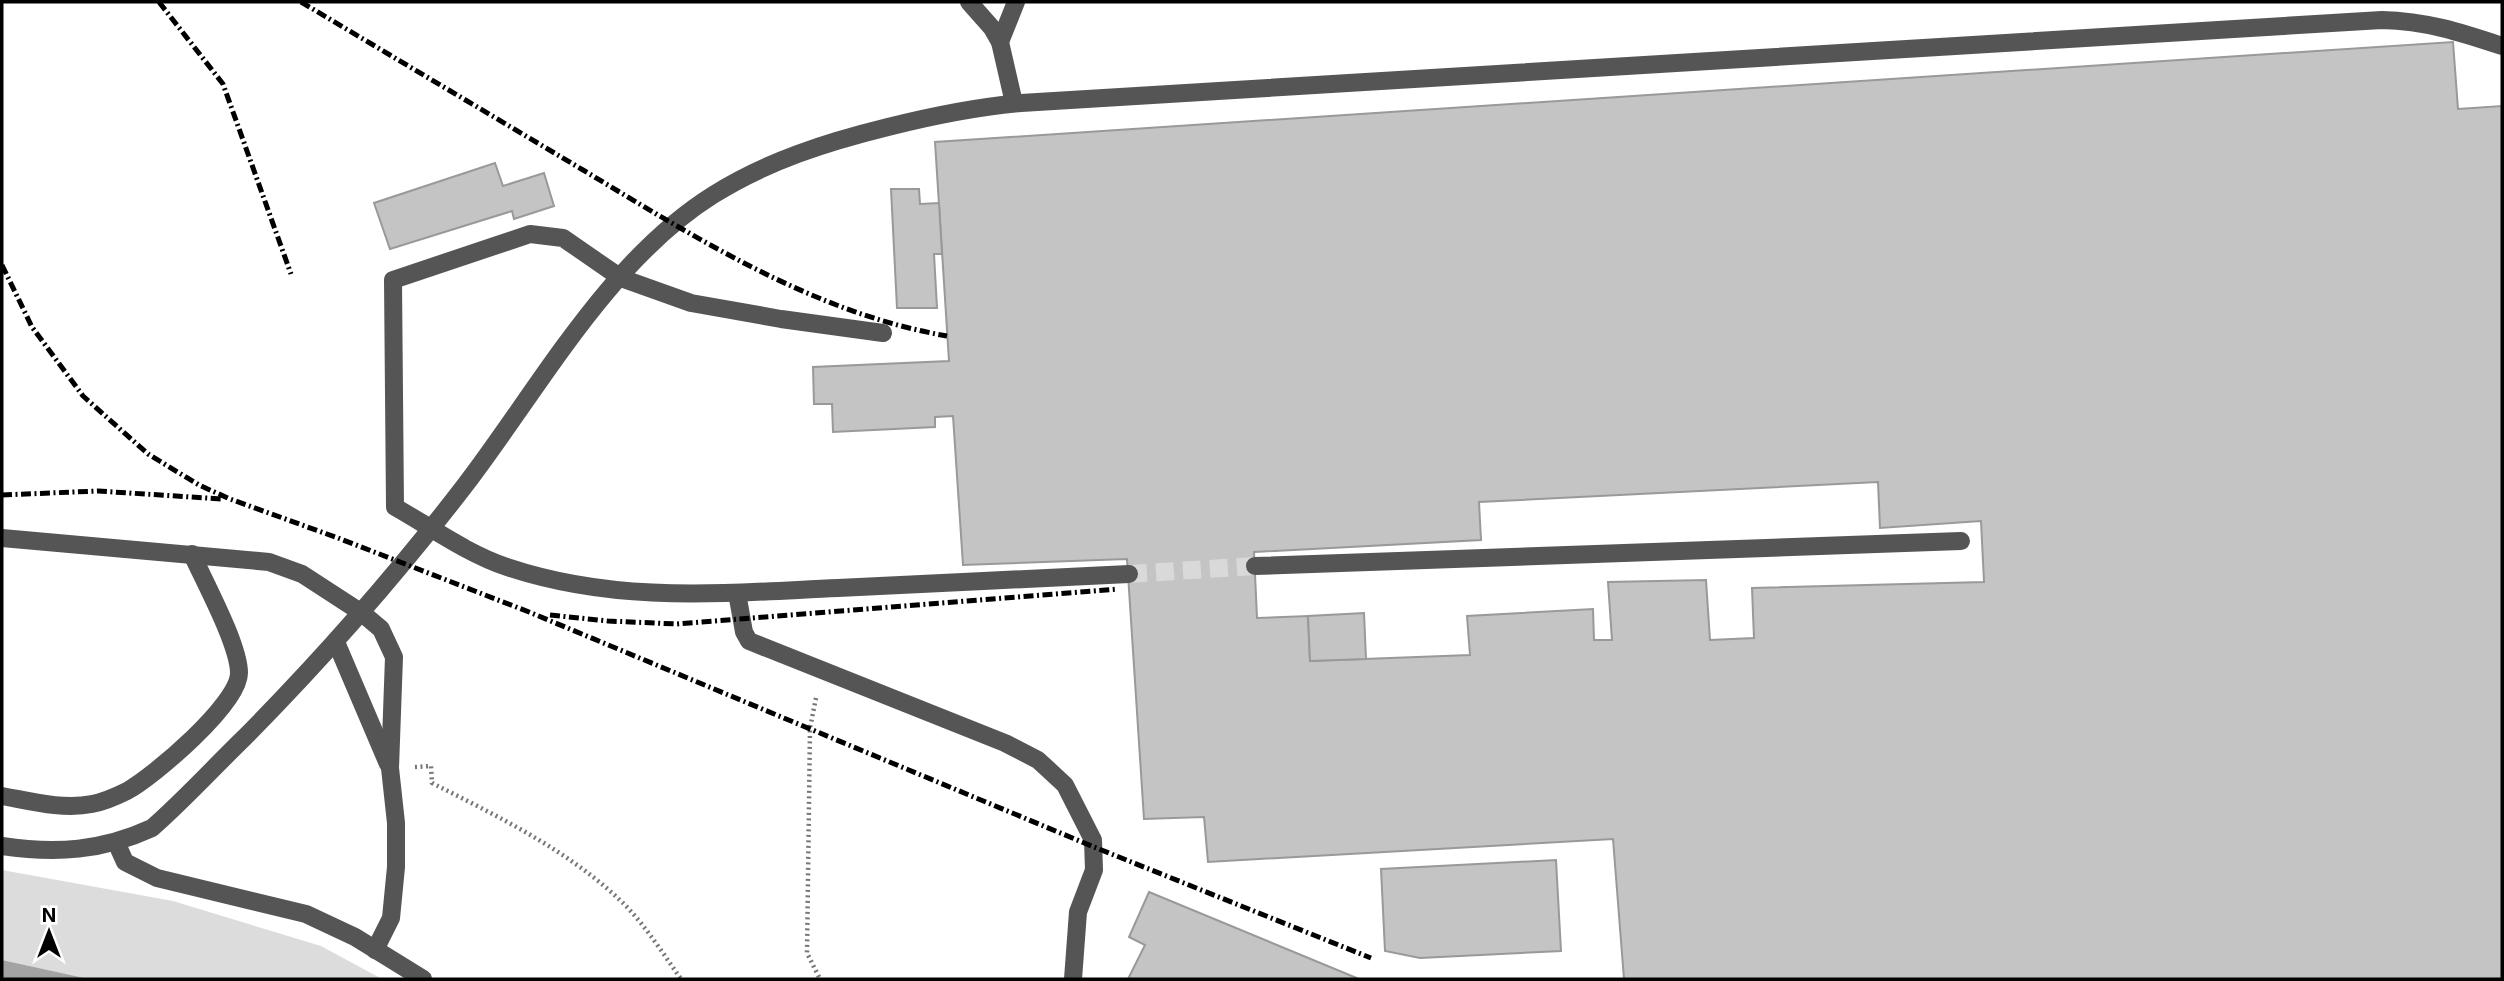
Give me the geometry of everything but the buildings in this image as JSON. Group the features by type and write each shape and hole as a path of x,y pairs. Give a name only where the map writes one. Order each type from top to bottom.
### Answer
{"lane":[{"path":"969,2 992,28 1000,42 1014,103"},
{"path":"1000,42 1016,2"},
{"path":"2,846 25,850 99,847 152,828 362,613 467,483 566,345 621,278 673,224 713,195 790,156 928,117 1014,103 2382,20 2413,20 2444,26 2502,46"},
{"path":"883,333 691,303 621,278 563,238 530,234 393,280 396,507 459,544 505,566 571,585 628,593 737,593 1129,574"},
{"path":"2,538 269,562 302,574 362,613 381,629 394,657 390,768 396,823 391,918 375,950"},
{"path":"1255,566 1962,541"},
{"path":"2,796 49,804 92,804 127,791 188,744 230,697 239,675 234,648 192,554"},
{"path":"737,593 744,632 749,641 1006,743 1038,760 1065,785 1094,846 1094,870 1078,912 1073,979"},
{"path":"336,642 390,768"},
{"path":"116,842 125,862 157,878 306,914 355,937 423,979"}],"path":[{"path":"820,979 807,953 810,727 822,670"},
{"path":"390,768 431,766 432,783 488,811 566,857 628,908 681,979"}],"shaded area":[{"path":"2,870 173,901 321,946 382,979 87,979 2,960"},
{"path":"2,960 84,978 87,979 2,979"}],"tunnel":[{"path":"1129,574 1255,566"}],"railway":[{"path":"159,2 223,84 291,274"},
{"path":"301,2 670,222 758,270 850,310 947,336"},
{"path":"2,265 32,327 83,396 148,454 199,485 529,612 1094,847 1371,958"},
{"path":"2,495 98,491 222,499"},
{"path":"550,615 677,624 1118,589"}]}
